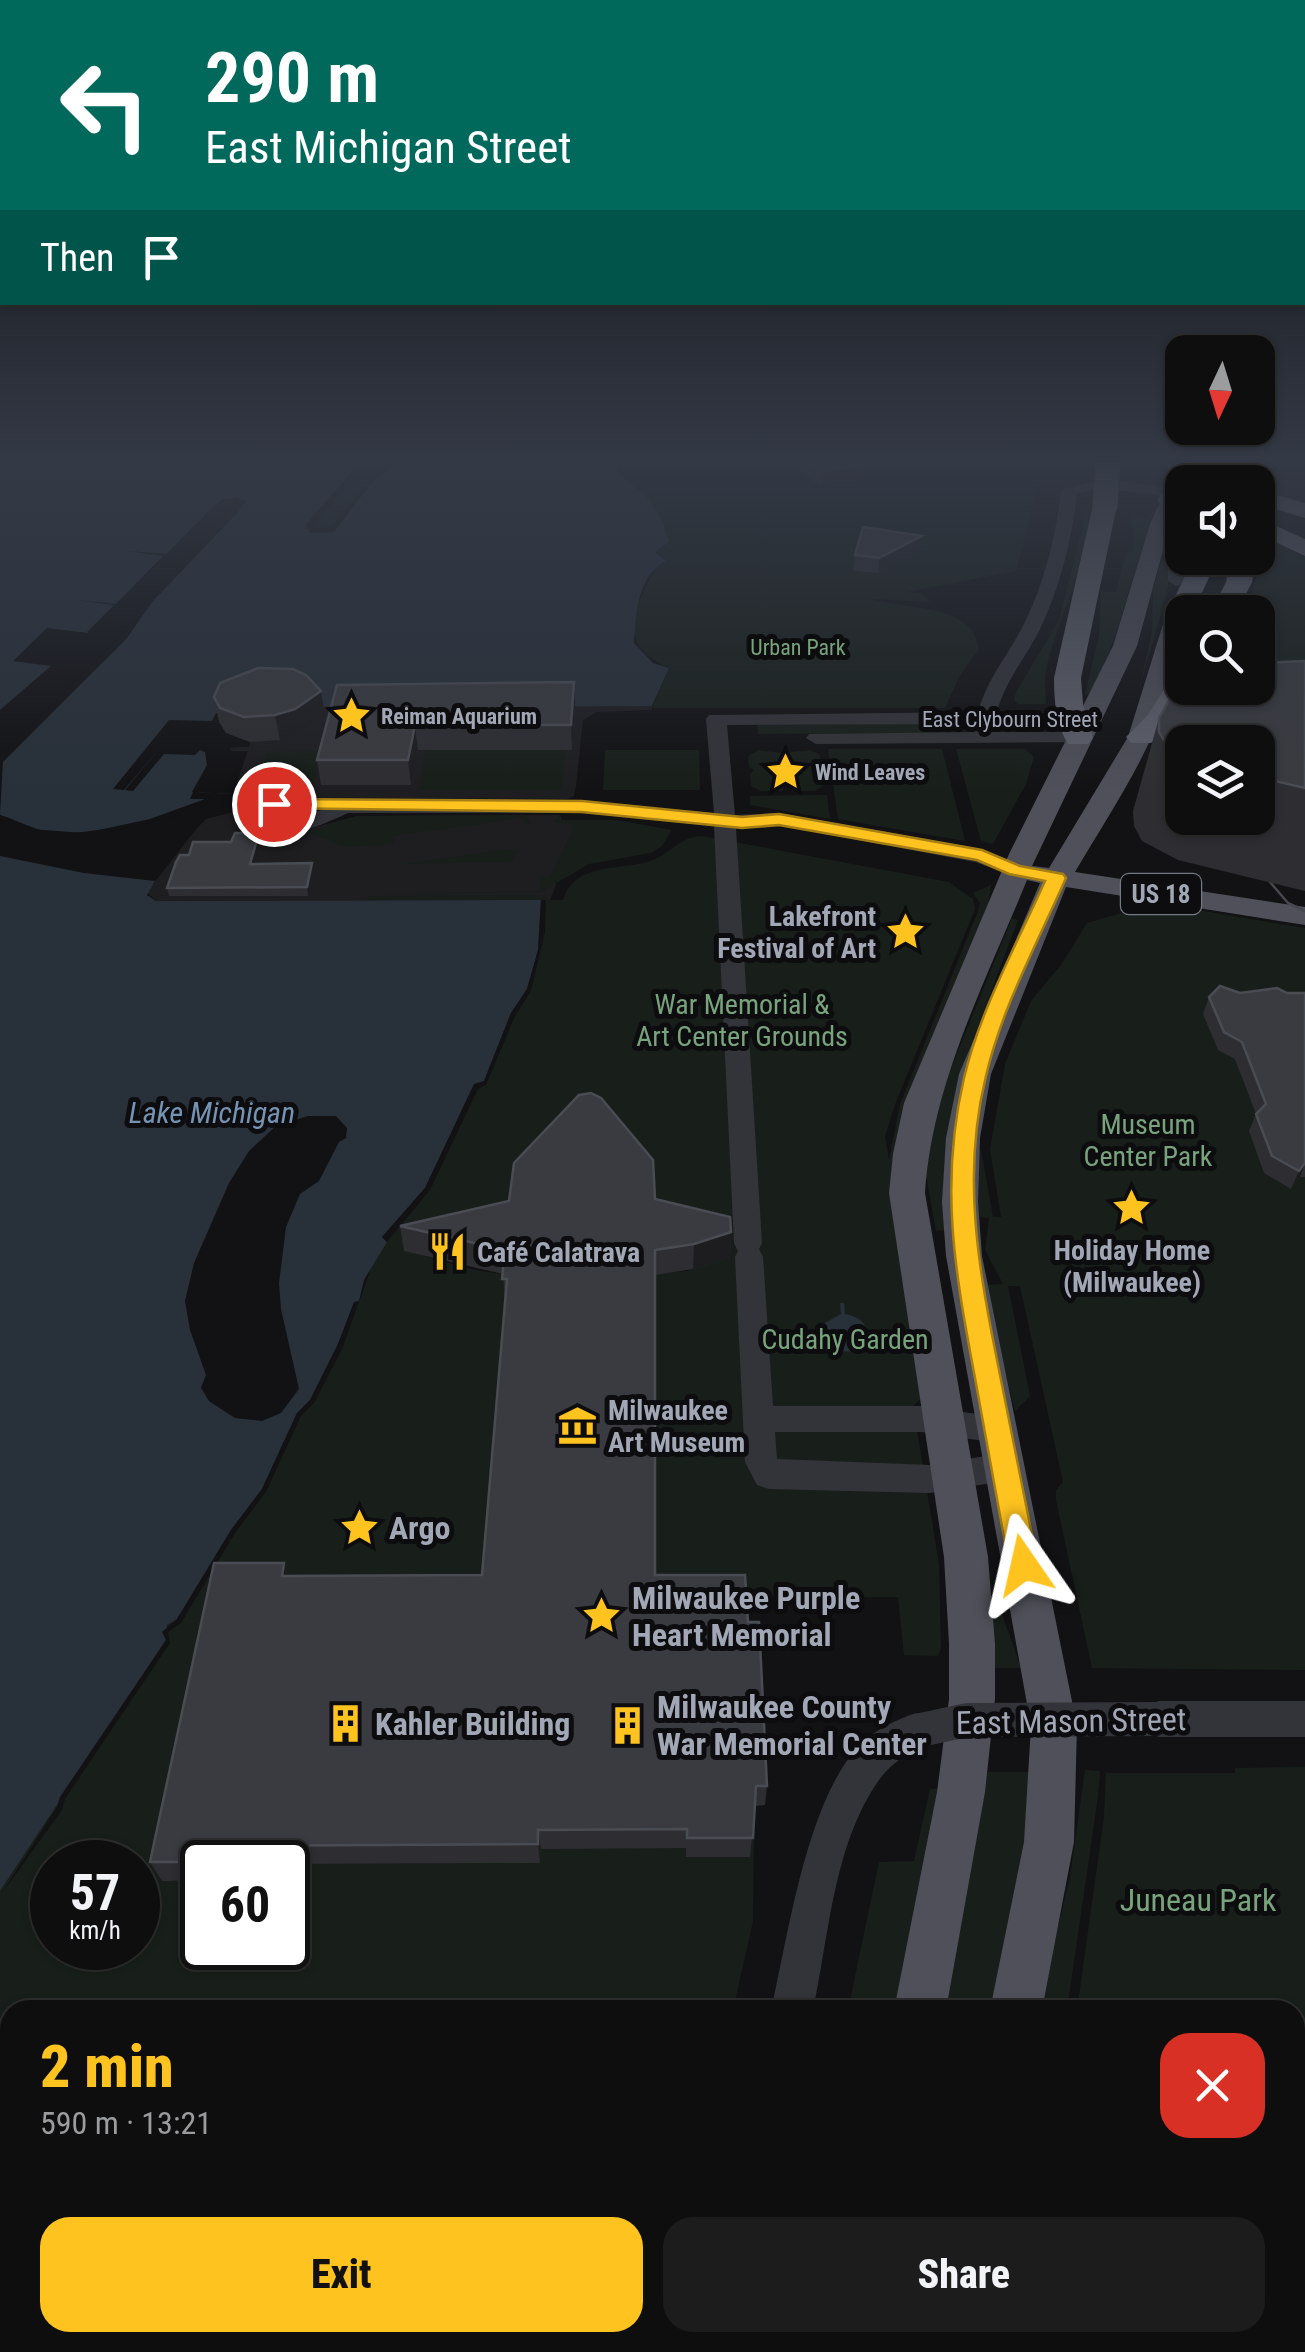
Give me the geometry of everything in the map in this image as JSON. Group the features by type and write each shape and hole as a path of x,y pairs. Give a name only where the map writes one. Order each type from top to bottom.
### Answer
{"highway":[{"path":"1080,724 1068,698 1069,670 1093,573"}],"main road":[{"path":"922,2000 958,1809 972,1699 966,1557 907,1192 910,1154 921,1103 1016,870 1080,724 1125,646 1148,573"},
{"path":"1018,2000 1049,1842 1054,1726 963,1244 963,1138 975,1074 998,1010 1056,878 1169,711 1124,707 1146,623 1140,594"},
{"name":"East Clybourn Street","path":"1080,724 1169,711"},
{"name":"US 18","path":"1016,870 1305,916"}],"street":[{"path":"984,727 992,689 1028,634 1051,573"},
{"path":"1177,575 1177,581"},
{"path":"1174,595 1179,575"},
{"name":"East Clybourn Street","path":"733,821 718,728 1080,724"},
{"path":"345,807 582,806 733,821 770,836 863,844 991,872 1016,870"},
{"path":"733,821 748,1250 761,1462 769,1476 930,1479 953,1475 1001,1448"},
{"path":"758,1419 944,1422 1001,1448"},
{"name":"East Mason Street","path":"794,2000 834,1837 854,1786 878,1753 916,1731 967,1720 1305,1719"}],"shaded area":[{"path":"317,706 652,706 652,710 597,712 583,720 576,786 574,796 568,799 233,797 247,752 232,751 229,747"},
{"path":"233,812 277,837 357,816 560,815 555,822 576,824 551,876 556,885 550,900 156,901 147,892 197,828 206,819"}],"green space":[{"name":"Urban Park","path":"653,573 1007,573 907,592 921,593 930,602 870,599 942,612 966,624 974,635 979,649 959,677 945,708 652,708 669,668 647,654 635,638 634,618"},
{"path":"1071,573 1079,573 1050,654 1045,676 1046,704 1018,704 1014,700 1016,692 1059,620"},
{"path":"1121,573 1135,573 1114,640 1091,694 1085,694 1099,635 1101,591 1116,592"},
{"path":"1158,573 1165,573 1168,588 1139,691 1152,632 1153,589"},
{"path":"1305,573 1305,701 1275,693 1275,595 1254,595 1257,575"},
{"path":"930,723 933,733 758,734 757,724"},
{"path":"828,749 942,749 965,841 838,819"},
{"path":"956,749 1025,749 1034,757 1026,784 993,844 981,841"},
{"path":"426,750 565,750 562,790 419,790"},
{"path":"605,750 699,750 700,790 603,790"},
{"path":"759,750 810,750 820,755 821,767 817,771 822,774 824,785 815,791 792,791 791,778 783,778 783,791 761,791 751,786 750,774 754,770 749,767 748,756"},
{"path":"322,751 312,790 255,791 267,752"},
{"path":"827,795 830,819 750,805 750,796"},
{"path":"560,815 562,820 616,820 672,830 662,846 651,853 589,864 541,892 380,894 539,891 541,876 551,876 575,825 554,822"},
{"path":"357,816 527,816 531,823 525,824 522,818 393,836 394,844 345,847 308,832"},
{"name":"War Memorial & Art Center Grounds","path":"702,836 949,882 973,899 975,909 885,1136 889,1160 900,1104 977,914 980,903 973,893 991,885 987,914 905,1120 923,1397 913,1406 939,1564 938,1656 904,1655 898,1597 656,1598 655,1274 687,1271 729,1256 655,1226 653,1185 418,1254 508,1275 486,1598 223,1587 163,1880 180,1880 180,1970 310,1970 310,1864 540,1863 541,1849 686,1830 687,1857 750,1857 749,1830 754,1830 753,1921 735,2000 0,2000 0,1891 30,1843 30,1970 160,1970 160,1840 32,1840 162,1632 360,1300 382,1237 540,900 368,900 368,896 544,895 550,900 563,900 569,887 589,873 641,864 682,842"},
{"path":"517,850 512,862 401,864"},
{"name":"Museum Center Park","path":"1156,903 1305,928 1305,1670 1092,1668 1056,1500 1056,1490 1063,1482 1020,1286 1008,1286 1030,1396 1015,1411 984,1285 1003,1284 985,1250 989,1218 976,1217 977,1150 981,1150 993,1217 1001,1217 990,1149 1005,1064 1031,1001 1061,965 1087,923"},
{"path":"1012,918 1018,920 962,1069 947,1230 936,1231 924,1164 941,1093"},
{"path":"987,1597 996,1597 1021,1668 991,1668"},
{"name":"Juneau Park","path":"1305,1767 1305,2000 1078,2000 1104,1817 1106,1773 1235,1773 1235,1768"},
{"path":"1085,1770 1100,1771 1068,2000 1040,2000 1070,1877"},
{"path":"983,1772 1032,1772 1029,1835 996,2000 947,2000"},
{"path":"930,1789 939,1789 903,2000 850,2000 879,1862 914,1861"}],"water":[{"path":"0,573 148,573 88,633 47,628 13,661 51,666 0,710"},
{"path":"179,573 652,573 637,608 634,643 653,663 669,668 652,706 268,707 261,711 249,747 230,748 248,751 233,794 193,792 190,799 205,799 203,802 150,820 65,833 37,829 0,815 3,760 126,639 152,601"},
{"name":"Lake Michigan","path":"0,856 84,873 155,881 147,895 156,901 541,900 538,950 527,989 511,1013 484,1081 474,1085 425,1188 382,1237 387,1242 364,1280 359,1301 354,1303 310,1400 297,1413 262,1489 231,1530 177,1619 167,1625 166,1640 34,1840 30,1840 0,1891"},
{"path":"840,1303 844,1303 845,1314 866,1326 867,1341 856,1350 844,1352 822,1338 823,1324 841,1314"}],"pier":[{"path":"147,573 154,573 94,633 87,632 114,605 76,600 116,604"},
{"path":"172,573 180,573 153,601 126,639 0,765 0,756 13,746 15,739 122,635"},
{"path":"216,713 222,713 252,738 249,747 230,748 248,751 233,794 192,792 207,765 205,752 200,750 195,755 164,754 133,791 125,790 161,747 124,790 113,789 169,720 212,721"},
{"path":"210,799 197,811 86,838 28,833 0,821 0,815 29,829 85,833 150,819"},
{"path":"541,900 546,900 545,932 531,991 430,1190 387,1242 382,1237 425,1188 474,1084 484,1081 511,1013 527,989 538,950"},
{"path":"308,1116 336,1116 347,1128 346,1138 339,1142 319,1181 300,1194 286,1227 279,1283 281,1309 299,1389 281,1413 262,1421 235,1418 209,1401 201,1388 206,1375 190,1330 185,1301 194,1263 229,1183 249,1151 276,1126"},
{"path":"359,1301 343,1347 314,1403 301,1416 266,1492 235,1533 181,1623 168,1632 170,1643 65,1799 62,1810 40,1840 36,1840 60,1797 166,1640 162,1632 177,1619 231,1530 262,1489 297,1413 310,1400 338,1344 354,1302"},
{"path":"30,1849 30,1854 0,1896"}],"building":[{"path":"1305,661 1305,788 1275,781 1275,725 1165,725 1165,742 1159,732 1159,718 1166,705 1275,705 1275,662"},
{"path":"258,668 293,669 306,675 321,691 295,709 275,715 244,717 220,708 214,697 220,683"},
{"path":"574,682 571,725 415,725 408,760 317,760 337,685"},
{"path":"235,833 259,833 250,864 312,863 307,887 167,888 176,862 180,855 189,855 193,842 231,842"},
{"path":"1220,986 1240,993 1277,988 1287,993 1305,993 1305,1163 1299,1171 1272,1156 1256,1114 1266,1104 1242,1042 1224,1032 1209,997"},
{"path":"591,1093 601,1098 653,1160 655,1199 730,1217 731,1232 694,1244 655,1250 655,1575 745,1575 748,1622 759,1622 767,1786 756,1786 753,1838 687,1838 687,1829 538,1830 538,1844 310,1845 310,1840 180,1840 180,1862 160,1862 160,1840 155,1840 214,1563 284,1563 282,1576 482,1575 507,1279 502,1279 505,1250 400,1226 509,1201 514,1163 579,1095"}],"tram line":[{"path":"1270,882 1288,903 1305,911"}],"place":[{"name":"Reiman Aquarium","path":"351,716"},
{"name":"Wind Leaves","path":"785,772"},
{"name":"Lakefront Festival of Art","path":"906,932"},
{"name":"Holiday Home (Milwaukee)","path":"1132,1207"},
{"name":"Café Calatrava","path":"447,1252"},
{"name":"Milwaukee Art Museum","path":"578,1426"},
{"name":"Argo","path":"359,1528"},
{"name":"Milwaukee Purple Heart Memorial","path":"602,1616"},
{"name":"Kahler Building","path":"345,1724"},
{"name":"Milwaukee County War Memorial Center","path":"627,1725"}],"route":[{"path":"274,804 582,806 742,822 779,819 982,856 1016,870 1056,878 998,1010 975,1074 963,1138 960,1202 964,1256 1024,1565"}],"park label":[{"name":"Cudahy Garden","path":"845,1339"}]}
